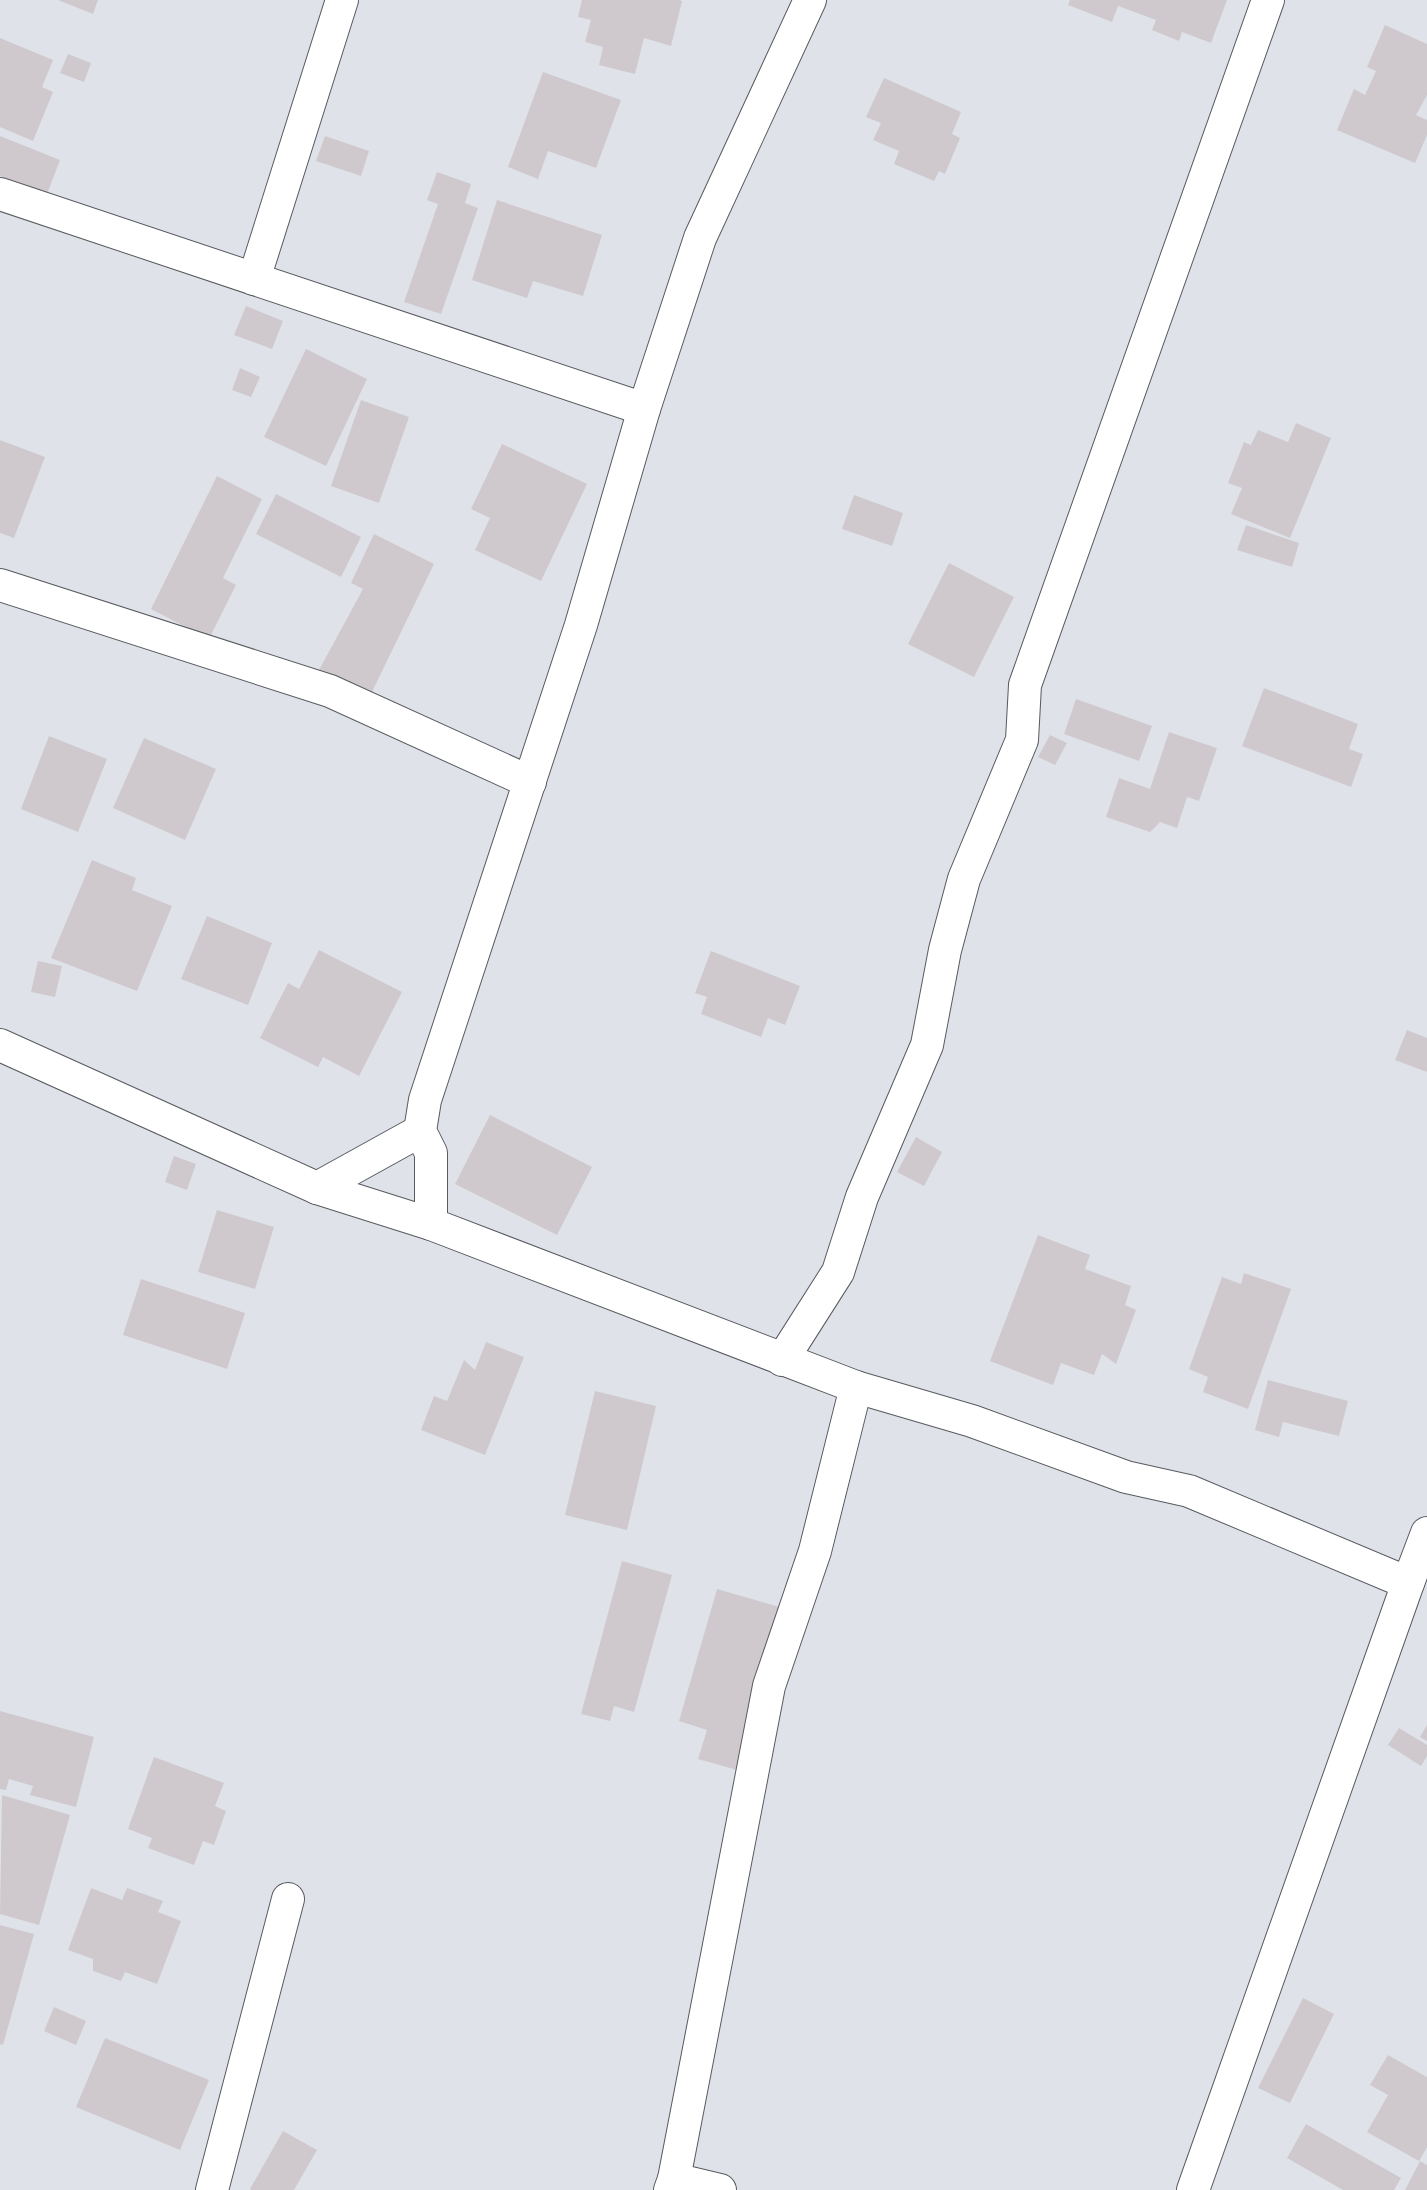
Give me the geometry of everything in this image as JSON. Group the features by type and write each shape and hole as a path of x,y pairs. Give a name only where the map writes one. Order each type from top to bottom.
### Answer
{"street":[{"path":"254,279 342,0"},
{"path":"431,1224 431,1153 420,1131 425,1100 581,625 644,409 700,238 810,0"},
{"path":"782,1360 838,1272 862,1197 927,1045 945,950 964,879 1022,740 1025,685 1268,0"},
{"path":"0,194 644,409"},
{"path":"0,585 330,691 530,782"},
{"path":"0,1045 317,1188 431,1224 856,1387 972,1421 1126,1477 1189,1491 1408,1583"},
{"path":"317,1188 420,1131"},
{"path":"720,2190 672,2185 769,1686 815,1551 856,1387"},
{"path":"1193,2190 1427,1533"},
{"path":"212,2190 288,1899"}],"building":[{"path":"58,0 98,0 93,14"},
{"path":"582,0 682,1 671,46 644,38 635,74 599,65 603,47 585,42 591,20 578,17"},
{"path":"1070,0 1227,0 1211,43 1182,32 1179,41 1152,30 1156,20 1118,6 1112,22 1068,5"},
{"path":"1385,25 1427,44 1427,95 1416,115 1427,120 1427,135 1415,163 1337,130 1354,89 1365,95 1376,71 1367,67"},
{"path":"0,38 53,60 42,87 53,92 33,141 0,127"},
{"path":"68,54 91,63 84,82 60,73"},
{"path":"543,72 621,100 596,168 548,151 538,179 508,167"},
{"path":"884,78 961,112 952,134 960,138 945,174 939,171 934,181 894,164 899,151 873,140 881,123 866,117"},
{"path":"0,136 60,160 47,194 0,176"},
{"path":"325,136 369,151 361,176 316,161"},
{"path":"437,172 471,184 465,203 478,208 441,314 404,302 438,204 427,200"},
{"path":"497,200 602,235 583,296 533,281 527,298 472,280"},
{"path":"246,306 283,321 272,349 234,335"},
{"path":"306,349 367,379 326,466 264,437"},
{"path":"240,368 260,377 251,397 232,390"},
{"path":"361,400 409,417 379,503 331,486"},
{"path":"1296,423 1331,438 1290,538 1231,514 1242,488 1228,483 1244,442 1251,445 1258,430 1288,442"},
{"path":"0,440 45,457 14,538 0,533"},
{"path":"502,444 587,484 541,581 475,550 490,518 471,509"},
{"path":"217,476 262,499 223,578 236,585 209,639 151,609"},
{"path":"276,494 361,537 341,577 256,534"},
{"path":"854,495 903,513 892,546 842,529"},
{"path":"1246,525 1299,543 1292,567 1237,550"},
{"path":"374,534 434,564 370,696 319,670 363,589 351,583"},
{"path":"949,563 1014,597 974,677 908,644"},
{"path":"1264,688 1358,724 1349,749 1363,754 1351,787 1242,746"},
{"path":"1076,699 1152,726 1139,761 1064,734"},
{"path":"1169,732 1217,748 1199,801 1187,797 1177,828 1160,822 1150,832 1106,817 1119,778 1150,789"},
{"path":"1050,735 1067,743 1055,765 1038,757"},
{"path":"49,736 107,759 78,832 21,809"},
{"path":"144,738 216,769 185,840 113,808"},
{"path":"92,860 136,878 132,890 172,906 137,991 51,958"},
{"path":"207,916 272,943 248,1005 181,979"},
{"path":"319,950 402,992 359,1076 323,1057 318,1067 260,1038 288,983 299,989"},
{"path":"711,951 800,986 785,1025 768,1018 761,1037 701,1014 707,997 695,993"},
{"path":"38,961 62,966 55,997 31,992"},
{"path":"1407,1030 1427,1038 1427,1072 1395,1060"},
{"path":"490,1115 592,1167 557,1235 455,1184"},
{"path":"916,1137 942,1152 924,1186 897,1172"},
{"path":"174,1156 196,1164 187,1190 165,1182"},
{"path":"217,1210 274,1227 255,1289 198,1272"},
{"path":"1038,1235 1090,1255 1085,1269 1131,1286 1125,1305 1136,1310 1116,1364 1102,1354 1094,1375 1061,1363 1053,1385 990,1361"},
{"path":"1244,1273 1291,1289 1248,1409 1203,1392 1208,1377 1189,1369 1222,1277 1241,1284"},
{"path":"141,1279 245,1313 227,1369 123,1335"},
{"path":"486,1342 524,1357 485,1455 421,1430 434,1396 447,1401 464,1360 475,1370"},
{"path":"1268,1380 1348,1401 1339,1436 1283,1422 1279,1437 1255,1430"},
{"path":"595,1391 656,1406 627,1530 565,1515"},
{"path":"622,1561 672,1575 634,1712 614,1706 610,1721 581,1714"},
{"path":"717,1589 783,1608 737,1770 698,1759 707,1730 679,1721"},
{"path":"0,1711 94,1737 76,1807 30,1795 33,1786 9,1779 6,1790 0,1789"},
{"path":"1427,1725 1427,1741 1420,1737"},
{"path":"1399,1728 1427,1745 1427,1756 1421,1766 1388,1745"},
{"path":"154,1757 224,1783 215,1806 226,1811 214,1845 203,1841 194,1865 148,1848 152,1838 128,1829"},
{"path":"2,1795 70,1815 39,1925 0,1914"},
{"path":"91,1888 122,1900 127,1888 163,1901 158,1912 181,1921 157,1984 125,1972 121,1981 93,1971 93,1959 68,1950"},
{"path":"0,1925 34,1934 3,2045 0,2044"},
{"path":"1303,1998 1334,2014 1290,2103 1258,2088"},
{"path":"54,2007 86,2021 76,2045 44,2031"},
{"path":"105,2038 209,2080 180,2150 76,2107"},
{"path":"1388,2055 1427,2077 1427,2147 1419,2161 1367,2132 1388,2095 1370,2085"},
{"path":"1306,2124 1401,2178 1394,2190 1343,2190 1287,2158"},
{"path":"283,2131 317,2150 294,2190 250,2189"},
{"path":"1420,2161 1427,2165 1427,2190 1405,2190"}]}
